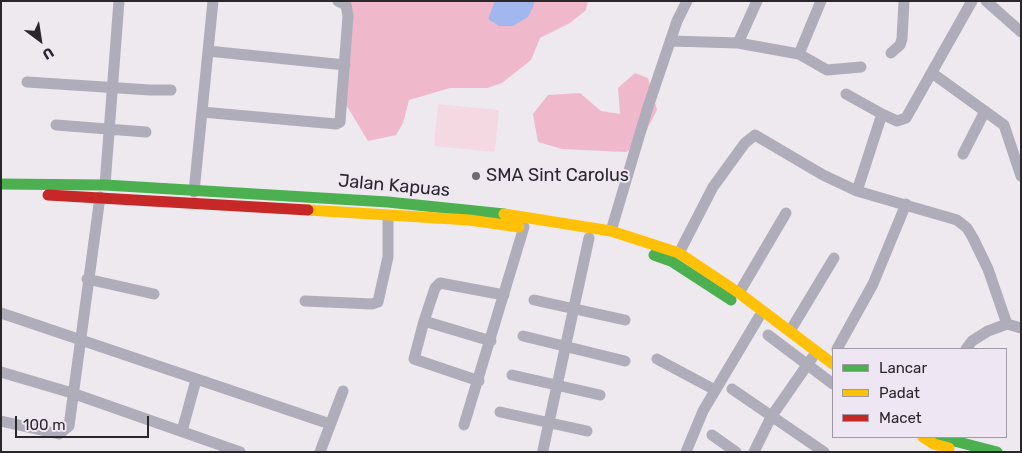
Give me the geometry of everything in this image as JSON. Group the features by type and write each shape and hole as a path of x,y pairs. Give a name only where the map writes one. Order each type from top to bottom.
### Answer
{"street":[{"path":"194,192 213,1"},
{"path":"202,112 336,124 342,119 348,9 343,2 338,1"},
{"path":"610,231 647,110 687,1"},
{"path":"738,43 757,1"},
{"path":"799,54 821,1"},
{"path":"891,54 900,45 902,39 904,1"},
{"path":"846,94 897,121 906,118 972,1"},
{"path":"986,1 1021,32"},
{"path":"105,185 113,87 115,3"},
{"path":"671,41 738,43 799,54 827,70 861,67"},
{"path":"208,51 345,65"},
{"path":"932,73 1004,125 1021,176"},
{"path":"26,82 171,90"},
{"path":"963,154 985,112"},
{"path":"858,191 882,114"},
{"path":"56,126 110,128 146,132"},
{"path":"679,253 713,187 751,136 759,136 823,175 858,191 957,220 967,228 988,269 1007,324"},
{"name":"Jalan Kapuas","path":"1,184 105,185 194,192 328,198 489,212 610,231 679,253 740,293 790,332 832,360"},
{"name":"Jalan Kapuas","path":"1,194 100,197 468,220 524,227 630,246 672,261 759,318 810,361 832,373"},
{"path":"1,421 59,434 68,426 81,339 87,279 100,197"},
{"path":"327,212 328,198"},
{"path":"838,348 873,284 906,204"},
{"path":"740,293 786,213"},
{"path":"305,301 372,304 378,302 388,257 388,216"},
{"path":"464,425 479,381 524,227"},
{"path":"543,450 575,310 589,238"},
{"path":"790,332 834,258"},
{"path":"87,279 154,294"},
{"path":"479,381 414,359 424,321 435,288 440,283 504,295"},
{"path":"534,300 625,320"},
{"path":"1,314 81,339 196,380 330,424"},
{"path":"686,452 690,439 715,390 759,318"},
{"path":"424,321 491,341"},
{"path":"967,348 972,341 988,330 1007,324 1021,328"},
{"path":"768,335 810,361 832,383"},
{"path":"523,336 625,361"},
{"path":"657,359 715,390"},
{"path":"754,452 771,417 810,361"},
{"path":"1,372 72,393 240,452"},
{"path":"512,374 600,395"},
{"path":"182,431 196,380"},
{"path":"732,389 824,452"},
{"path":"320,452 343,391"},
{"path":"500,412 587,431"},
{"path":"712,435 736,452"},
{"path":"935,444 963,452"},
{"path":"935,444 997,452"}],"shaded area":[{"path":"348,1 588,1 586,10 570,23 540,38 531,60 502,83 487,88 450,88 409,100 403,123 396,135 368,141 345,103"},
{"path":"635,73 648,78 657,110 640,143 626,152 562,149 538,142 533,114 548,95 580,93 601,111 620,114 618,88"},
{"path":"438,104 499,110 495,152 434,146"}],"water":[{"path":"495,1 534,1 534,5 528,17 513,26 499,26 488,19"}],"traffic: fast":[{"path":"1,184 105,185 388,202 504,214"},
{"path":"654,255 671,261 731,300"},
{"path":"943,438 997,452"}],"traffic: slow":[{"path":"308,210 469,220 519,227"},
{"path":"504,214 611,231 679,253 739,293 832,363"},
{"path":"925,438 934,444 949,448"}],"traffic: jam":[{"path":"48,195 308,210"}],"place":[{"name":"SMA Sint Carolus","path":"476,176"}]}
